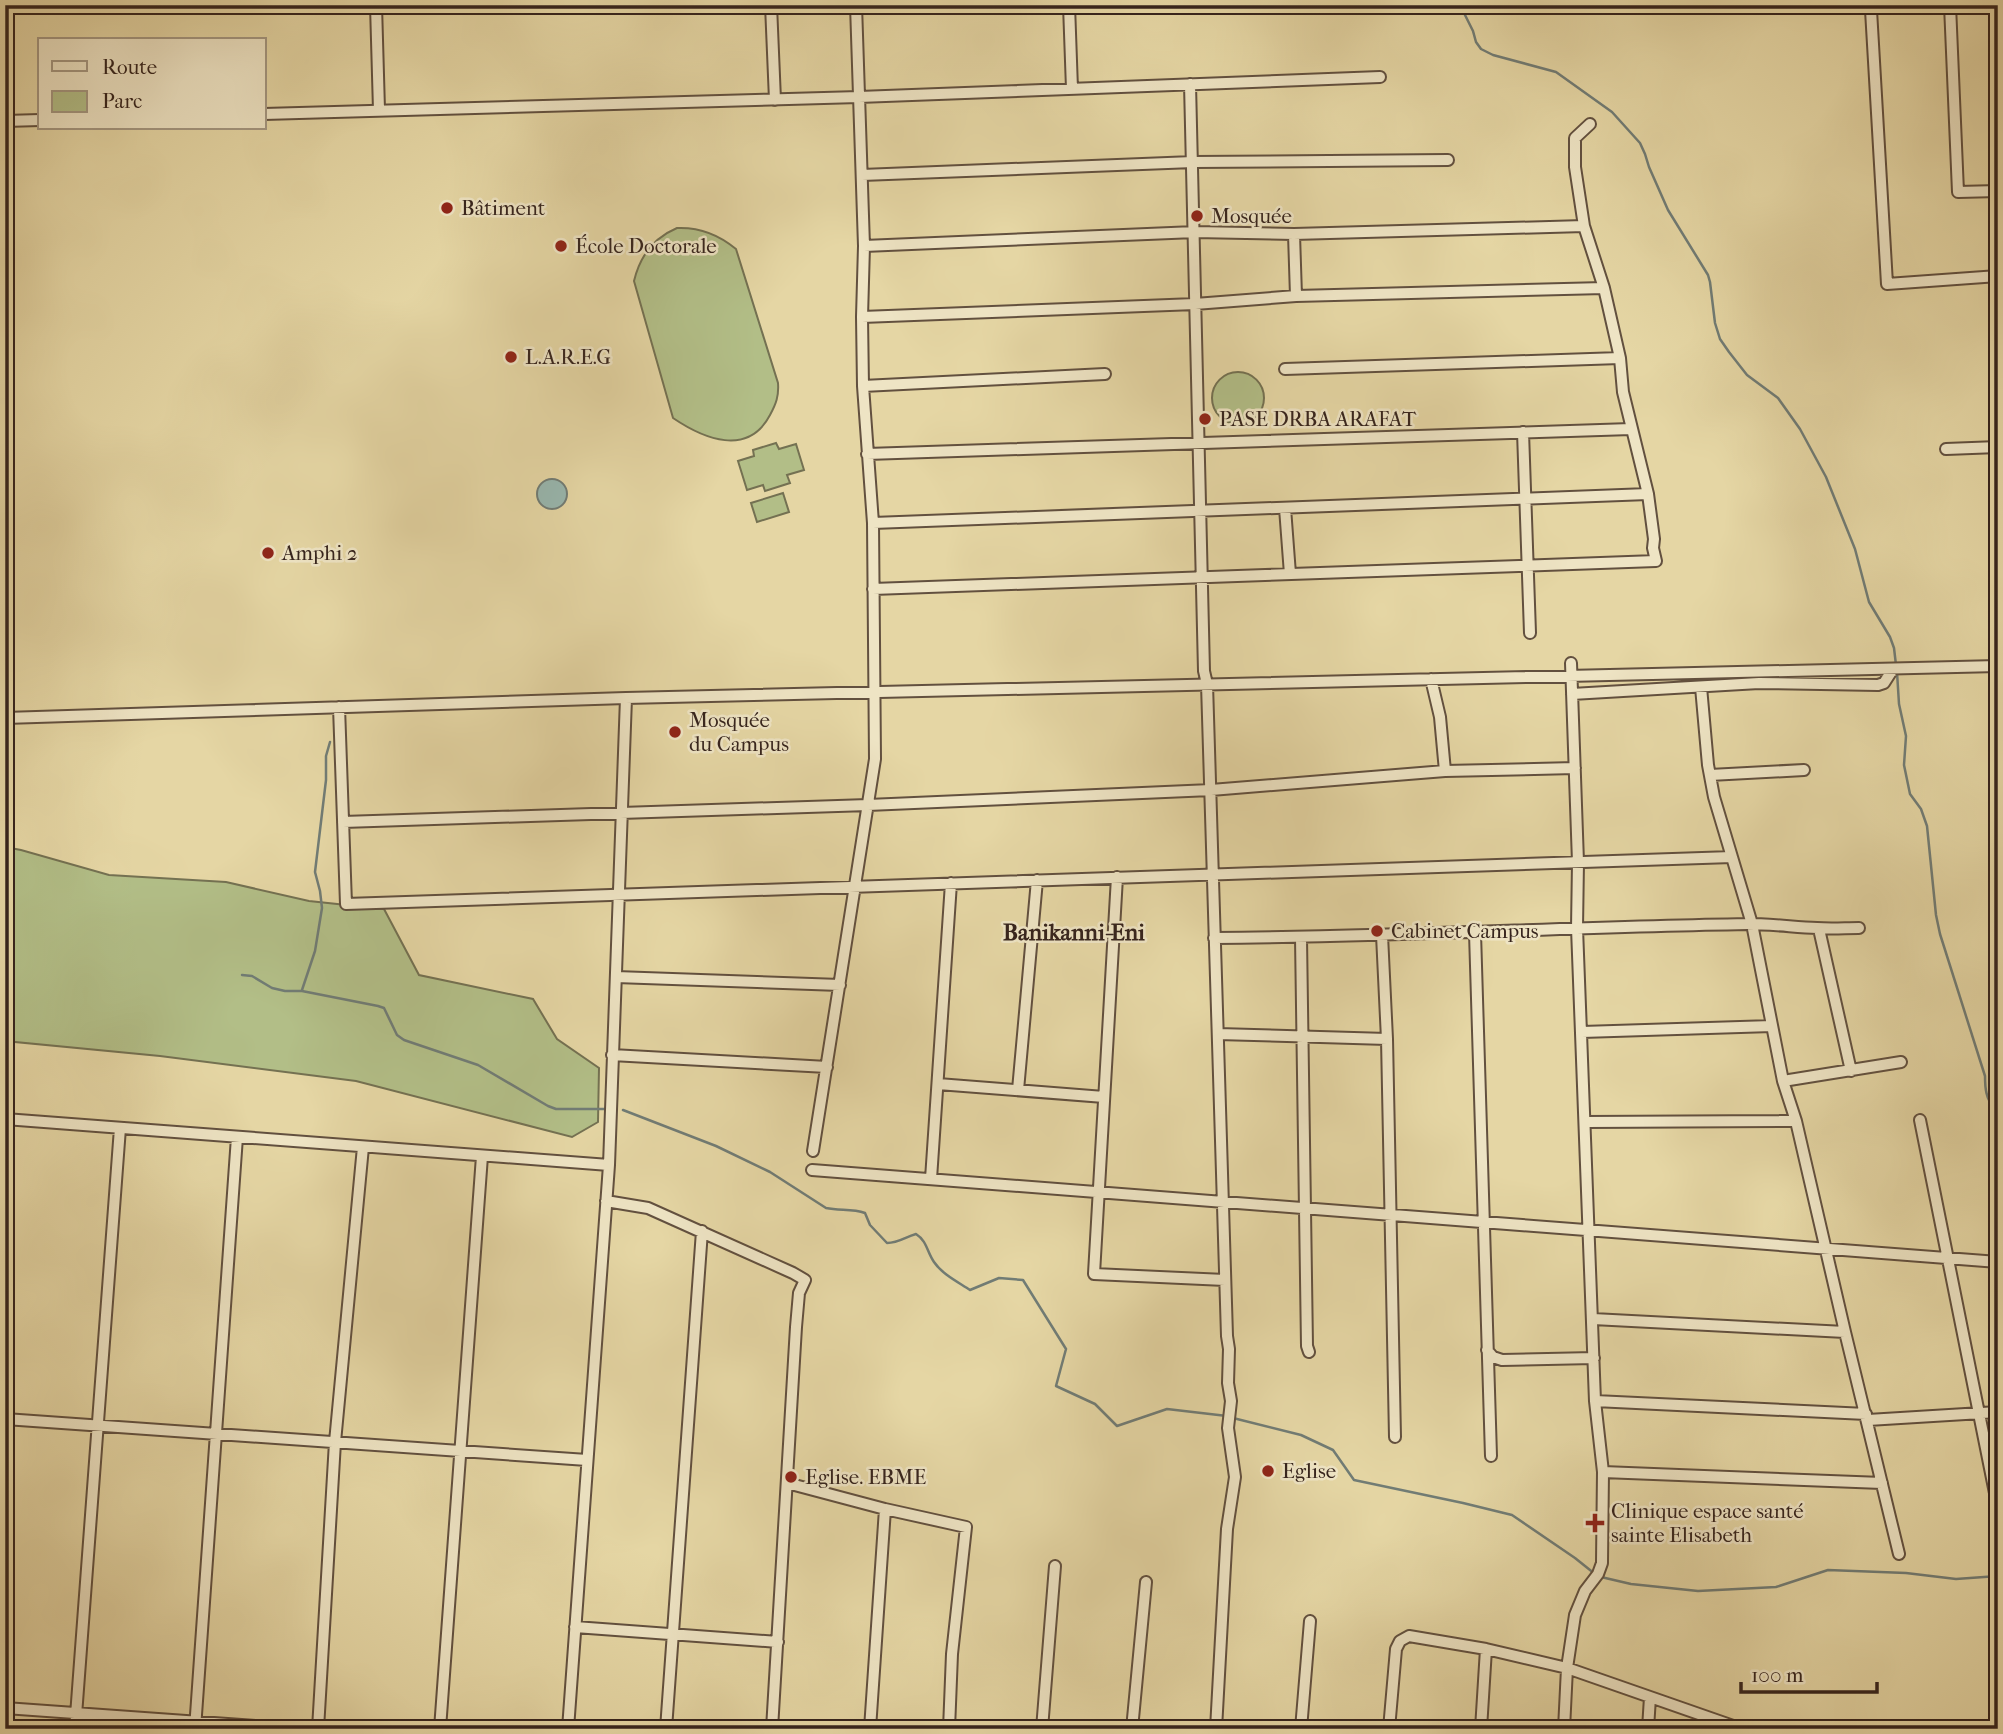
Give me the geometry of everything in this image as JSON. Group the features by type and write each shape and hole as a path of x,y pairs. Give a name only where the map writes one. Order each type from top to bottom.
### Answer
{"street":[{"path":"376,5 379,110"},
{"path":"771,5 775,100"},
{"path":"813,1151 875,759 873,523 863,386 864,246 856,5"},
{"path":"1069,5 1072,89"},
{"path":"1950,5 1958,192 1998,191"},
{"path":"1871,10 1887,284 1998,276"},
{"path":"266,114 775,100 1380,77"},
{"path":"1190,84 1204,671 1207,684 1211,790 1228,1383 1231,1401 1228,1428 1234,1477 1227,1529 1216,1729"},
{"path":"5,121 38,120"},
{"path":"873,589 1656,561 1648,495 1623,392 1620,358 1604,288 1584,226 1575,167 1575,138 1591,124"},
{"path":"862,175 1193,162 1448,160"},
{"path":"864,246 1195,232 1294,234 1584,226"},
{"path":"1294,234 1296,296"},
{"path":"862,317 1195,304 1296,296 1604,288"},
{"path":"1285,369 1620,358"},
{"path":"863,386 1105,374"},
{"path":"867,453 1632,429"},
{"path":"1523,432 1530,633"},
{"path":"1946,449 1998,447"},
{"path":"873,523 1648,495"},
{"path":"1285,508 1290,574"},
{"path":"1564,1729 1567,1668 1577,1609 1602,1563 1603,1472 1595,1401 1577,928 1578,862 1571,663"},
{"path":"5,718 626,698 1998,666"},
{"path":"1572,694 1768,683 1878,685 1884,683 1893,669"},
{"path":"1430,679 1440,717 1445,771"},
{"path":"1701,688 1714,797 1752,924 1783,1080 1796,1121 1899,1554"},
{"path":"568,1729 609,1165 626,698"},
{"path":"339,707 346,904 1732,857"},
{"path":"343,822 868,805 1211,790 1445,771 1575,768"},
{"path":"1710,775 1804,770"},
{"path":"1117,877 1094,1274 1225,1280"},
{"path":"1018,1090 1037,880"},
{"path":"931,1179 951,883"},
{"path":"1214,938 1301,938 1752,924 1819,929 1859,928"},
{"path":"1819,929 1851,1071"},
{"path":"1475,933 1490,1456"},
{"path":"1382,935 1387,1039 1395,1437"},
{"path":"1301,938 1304,1208 1309,1352"},
{"path":"616,977 840,985"},
{"path":"1582,1032 1772,1026"},
{"path":"1218,1034 1387,1039"},
{"path":"612,1055 827,1067"},
{"path":"1783,1080 1901,1062"},
{"path":"938,1084 1104,1097"},
{"path":"5,1119 609,1165"},
{"path":"1920,1119 1998,1508"},
{"path":"1586,1122 1796,1121"},
{"path":"75,1729 120,1128"},
{"path":"196,1725 237,1137"},
{"path":"318,1729 335,1442 363,1147"},
{"path":"440,1729 482,1156"},
{"path":"813,1170 1998,1262"},
{"path":"606,1200 648,1208 805,1280 799,1293 772,1729"},
{"path":"666,1729 702,1231"},
{"path":"1592,1318 1845,1332"},
{"path":"1488,1350 1493,1357 1502,1360 1594,1358"},
{"path":"1595,1401 1867,1417 1998,1412"},
{"path":"5,1419 587,1460"},
{"path":"1603,1472 1882,1483"},
{"path":"787,1483 966,1527 953,1654 949,1729"},
{"path":"870,1729 885,1509"},
{"path":"1042,1729 1055,1566"},
{"path":"1132,1729 1146,1582"},
{"path":"1301,1729 1310,1621"},
{"path":"575,1627 778,1642"},
{"path":"1388,1729 1396,1648 1400,1641 1409,1636 1486,1649 1567,1668 1736,1728"},
{"path":"1481,1729 1486,1649"},
{"path":"1648,1729 1650,1697"},
{"path":"5,1707 196,1725 297,1729"}],"green space":[{"path":"677,228 708,232 736,249 778,383 777,400 761,428 738,440 712,437 673,418 634,281 649,249 661,237"},
{"path":"1238,372 1248,374 1256,380 1262,388 1262,408 1256,416 1248,422 1238,424 1228,422 1220,416 1214,408 1212,398 1214,388 1220,380 1228,374"},
{"path":"776,443 779,449 796,444 804,470 787,475 790,483 765,491 763,485 747,490 738,461 754,456 753,450"},
{"path":"783,493 789,512 757,522 751,503"},
{"path":"5,847 109,875 226,882 309,901 384,909 419,975 533,999 557,1039 599,1068 598,1122 572,1137 356,1081 160,1056 5,1041"}],"water":[{"path":"552,479 563,483 567,494 563,505 552,509 541,505 537,494 541,483"}],"waterway":[{"path":"1457,5 1462,9 1481,49 1493,55 1556,72 1612,112 1640,143 1668,210 1708,275 1720,339 1747,375 1778,398 1800,429 1826,477 1855,549 1869,602 1890,637 1896,665"},
{"path":"1897,672 1899,704 1906,736 1904,765 1910,794 1921,809 1927,826 1940,934 1985,1076 1988,1097 1994,1108 1998,1109"},
{"path":"302,990 315,951 322,908 315,872 326,780 326,756 330,742"},
{"path":"242,975 252,976 272,988 302,991 384,1008 397,1035 404,1040 478,1065 548,1106 556,1109 605,1109"},
{"path":"623,1110 716,1146 770,1172 826,1208 865,1213 870,1225 887,1243 916,1234 937,1266 970,1290 999,1278 1023,1280 1066,1349 1056,1386 1095,1404 1117,1426 1167,1409 1227,1416"},
{"path":"1233,1418 1301,1435 1333,1450 1354,1480 1512,1515 1595,1574"},
{"path":"1601,1577 1631,1584 1698,1591 1776,1587 1828,1570 1906,1573 1956,1579 1998,1576"}],"place":[{"name":"Bâtiment","path":"447,208"},
{"name":"Mosquée","path":"1197,216"},
{"name":"École Doctorale","path":"561,246"},
{"name":"L.A.R.E.G","path":"511,357"},
{"name":"PASE DRBA ARAFAT","path":"1205,419"},
{"name":"Amphi 2","path":"268,553"},
{"name":"Mosquée du Campus","path":"675,732"},
{"name":"Cabinet Campus","path":"1377,931"},
{"name":"Eglise","path":"1268,1471"},
{"name":"Eglise. EBME","path":"791,1477"},
{"name":"Clinique espace santé sainte Elisabeth","path":"1595,1523"}],"district":[{"name":"Banikanni-Eni","path":"1074,932"}]}
